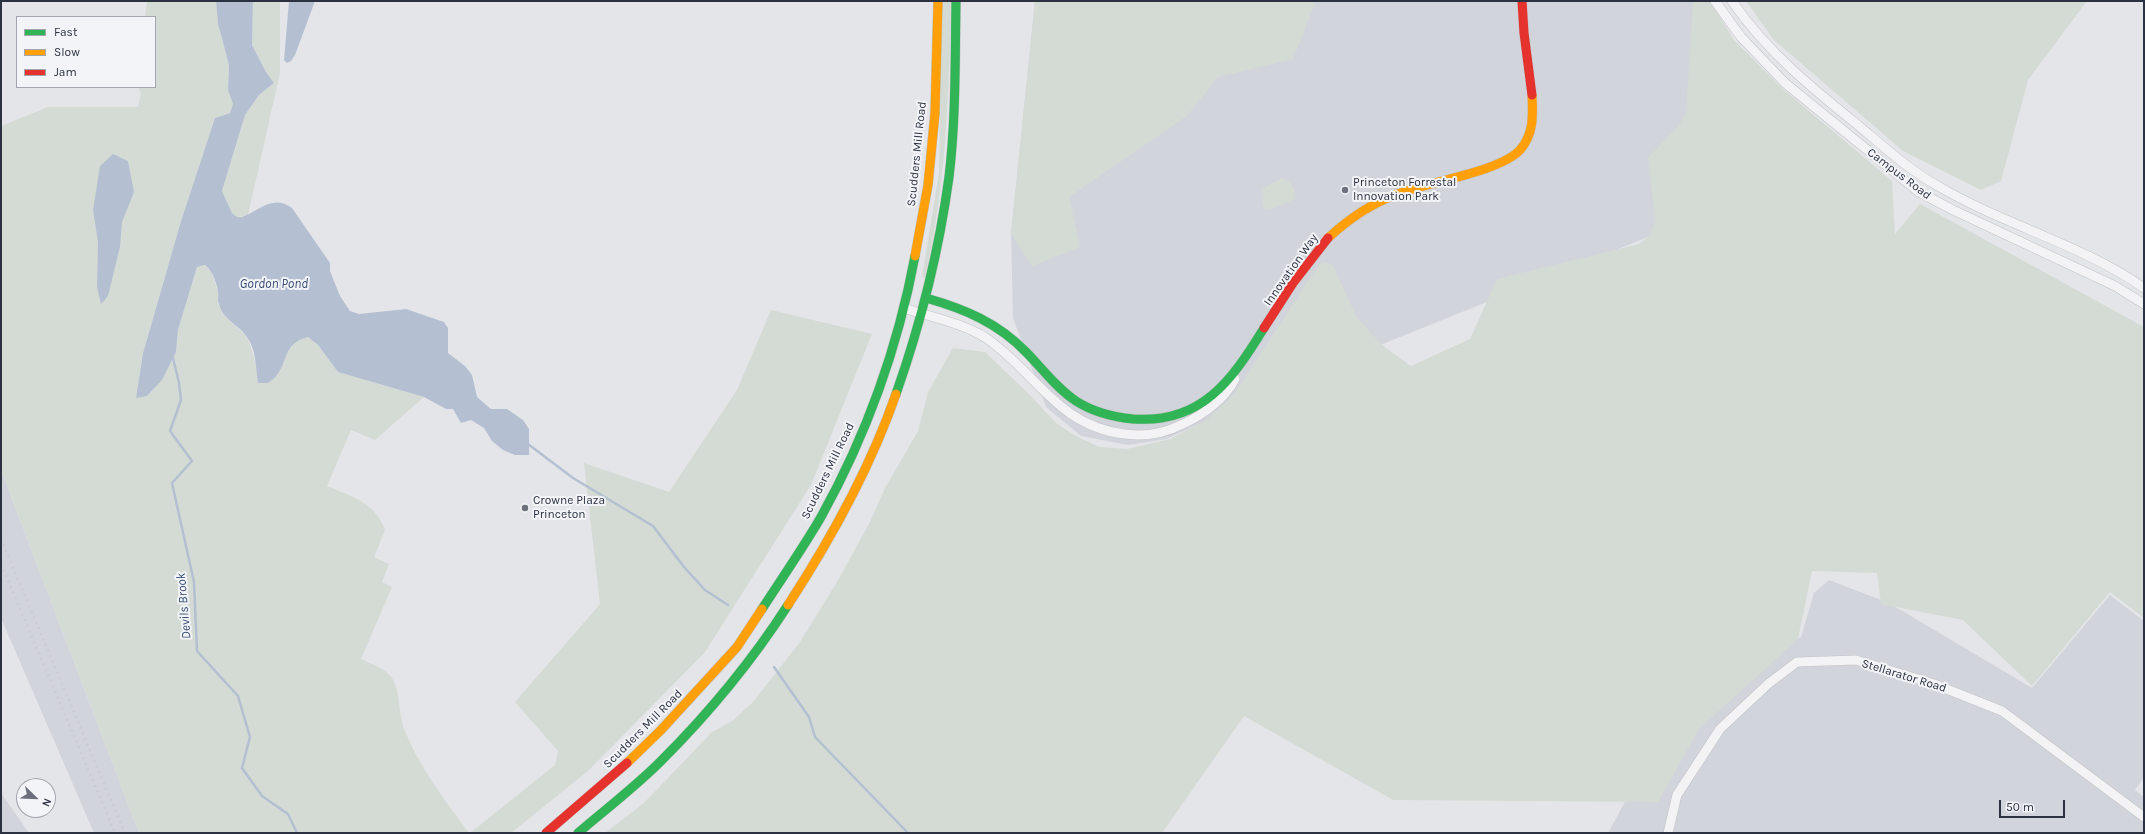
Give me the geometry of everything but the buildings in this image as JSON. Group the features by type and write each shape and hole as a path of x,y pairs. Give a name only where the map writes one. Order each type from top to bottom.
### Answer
{"main road":[{"name":"Scudders Mill Road","path":"546,833 611,779 661,730 736,647 760,614 820,516 853,453 891,356 904,308 928,185 934,113 938,1"},
{"path":"578,833 640,781 687,733 746,666 796,595 846,510 878,442 903,378 922,314 936,256 949,179 955,100 956,1"},
{"name":"Innovation Way","path":"926,298 971,313 992,323 1007,334 1070,396 1084,406 1109,416 1154,420 1174,417 1207,401 1232,376 1243,362 1319,247 1346,221 1367,207 1399,193 1502,162 1517,153 1525,144 1530,134 1534,115 1522,19 1522,1"}],"street":[{"name":"Campus Road","path":"1715,1 1741,36 1785,83 1919,192 1942,205 2115,286 2144,304"},
{"name":"Campus Road","path":"1732,1 1773,52 1810,86 1917,173 1962,199 2108,267 2144,288"},
{"name":"Innovation Way","path":"904,308 968,329 983,337 1001,350 1066,412 1104,431 1114,433 1132,435 1162,432 1196,418 1218,401 1232,384 1243,362"},
{"name":"Stellarator Road","path":"1668,833 1677,794 1720,729 1768,684 1797,662 1856,660 1934,684 2002,711 2144,817"}],"shaded area":[{"path":"147,1 216,1 218,24 229,65 228,90 234,104 230,113 215,118 181,221 143,353 136,397 147,396 162,380 176,352 178,330 197,267 205,265 211,271 215,282 218,293 218,304 228,319 248,338 255,361 268,383 281,369 290,348 300,340 308,337 318,345 338,372 424,397 375,440 351,430 327,486 354,497 369,507 376,513 385,530 374,557 389,564 382,582 392,587 361,659 382,669 392,678 397,690 402,723 410,743 433,783 469,833 139,833 1,470 1,126 48,107 138,107 141,94 138,88 156,88 156,16 145,16"},
{"path":"253,1 280,1 280,73 248,215 237,217 232,213 222,191 245,115 259,95 274,83 266,72 252,45"},
{"path":"942,1 951,1 945,140 938,208 925,278 922,277 939,173"},
{"name":"Princeton Forrestal Innovation Park","path":"1035,1 1699,1 1715,31 1668,229 1343,360 1166,439 1128,445 1081,436 1046,407 1013,318 1011,234"},
{"path":"1035,1 1316,1 1293,59 1218,77 1187,116 1069,197 1080,247 1032,266 1011,234"},
{"path":"1693,1 1710,1 1734,40 1783,89 1892,181 1895,234 1920,204 2144,327 2144,618 2110,592 2032,686 1963,620 1881,604 1877,573 1812,571 1798,639 1699,729 1658,802 1393,800 1244,716 1162,833 605,833 644,803 712,732 732,721 752,703 800,642 837,582 870,522 885,488 918,431 928,392 953,348 985,352 1029,394 1056,423 1074,435 1099,447 1127,449 1170,439 1206,420 1235,393 1318,266 1325,262 1333,266 1356,316 1382,345 1411,366 1470,339 1497,279 1639,244 1651,234 1655,219 1648,158 1679,125 1686,113"},
{"path":"1746,1 2087,1 2028,80 2001,181 1981,190 1903,151 1773,39"},
{"path":"1282,178 1290,182 1295,192 1294,199 1271,210 1266,210 1262,205 1263,189"},
{"path":"771,310 872,334 811,485 705,652 588,771 511,833 470,833 555,765 558,751 515,702 600,604 584,463 669,492 737,390"},
{"path":"1,470 139,833 94,833 1,618"},
{"path":"1829,580 1889,603 2032,688 2110,595 2144,621 2144,777 2135,790 2144,797 2144,833 1608,833 1627,798 1782,646 1801,637 1814,593"},
{"path":"1,793 16,814 16,818 18,818 29,833 1,833"}],"water":[{"name":"Gordon Pond","path":"216,1 253,1 252,45 266,72 274,83 259,95 245,115 222,191 232,213 237,217 242,217 273,203 285,204 292,208 330,263 330,271 340,296 350,311 359,314 406,309 444,322 448,328 448,353 465,366 472,375 477,397 491,409 507,409 523,420 529,429 529,455 515,455 503,450 492,441 484,428 471,420 461,423 453,409 446,409 424,397 338,372 318,345 308,337 300,340 290,348 281,369 274,378 268,383 258,383 255,359 250,342 244,333 221,310 215,281 212,273 205,265 197,267 178,330 176,352 162,380 147,396 136,398 143,353 181,221 215,118 230,113 233,104 228,90 229,65 218,24"},
{"path":"289,1 315,1 295,55 291,61 287,63 284,60"},
{"path":"113,154 128,161 134,192 122,222 120,247 108,296 101,304 97,287 98,242 93,210 100,166"}],"waterway":[{"name":"Devils Brook","path":"173,358 179,383 181,400 170,431 192,461 172,483 194,582 197,651 238,696 250,737 242,768 262,796 288,814 297,833"},
{"path":"528,444 573,478 653,526 684,567 705,590 728,605"},
{"path":"774,667 809,717 815,737 908,833"}],"railway":[{"path":"1,539 125,833"},
{"path":"1,564 115,833"}],"traffic: fast":[{"path":"896,394 921,314 945,205 953,133 956,1"},
{"path":"762,609 800,552 821,517 866,423 890,357 908,290 915,256"},
{"path":"926,298 967,312 1004,333 1026,352 1062,390 1076,401 1103,413 1133,419 1157,419 1178,414 1196,406 1212,395 1227,381 1240,365 1264,328"},
{"path":"578,833 651,771 696,725 744,667 788,605"}],"traffic: slow":[{"path":"915,256 928,185 935,113 938,1"},
{"path":"1328,238 1355,216 1384,199 1418,187 1483,170 1511,157 1520,150 1528,137 1532,124 1532,95"},
{"path":"788,605 834,529 862,476 886,422 896,394"},
{"path":"627,763 661,730 737,647 762,609"}],"traffic: jam":[{"path":"1522,1 1524,33 1532,95"},
{"path":"1264,328 1293,283 1328,238"},
{"path":"546,833 627,763"}],"place":[{"name":"Princeton Forrestal Innovation Park","path":"1345,190"},
{"name":"Crowne Plaza Princeton","path":"525,508"}]}
